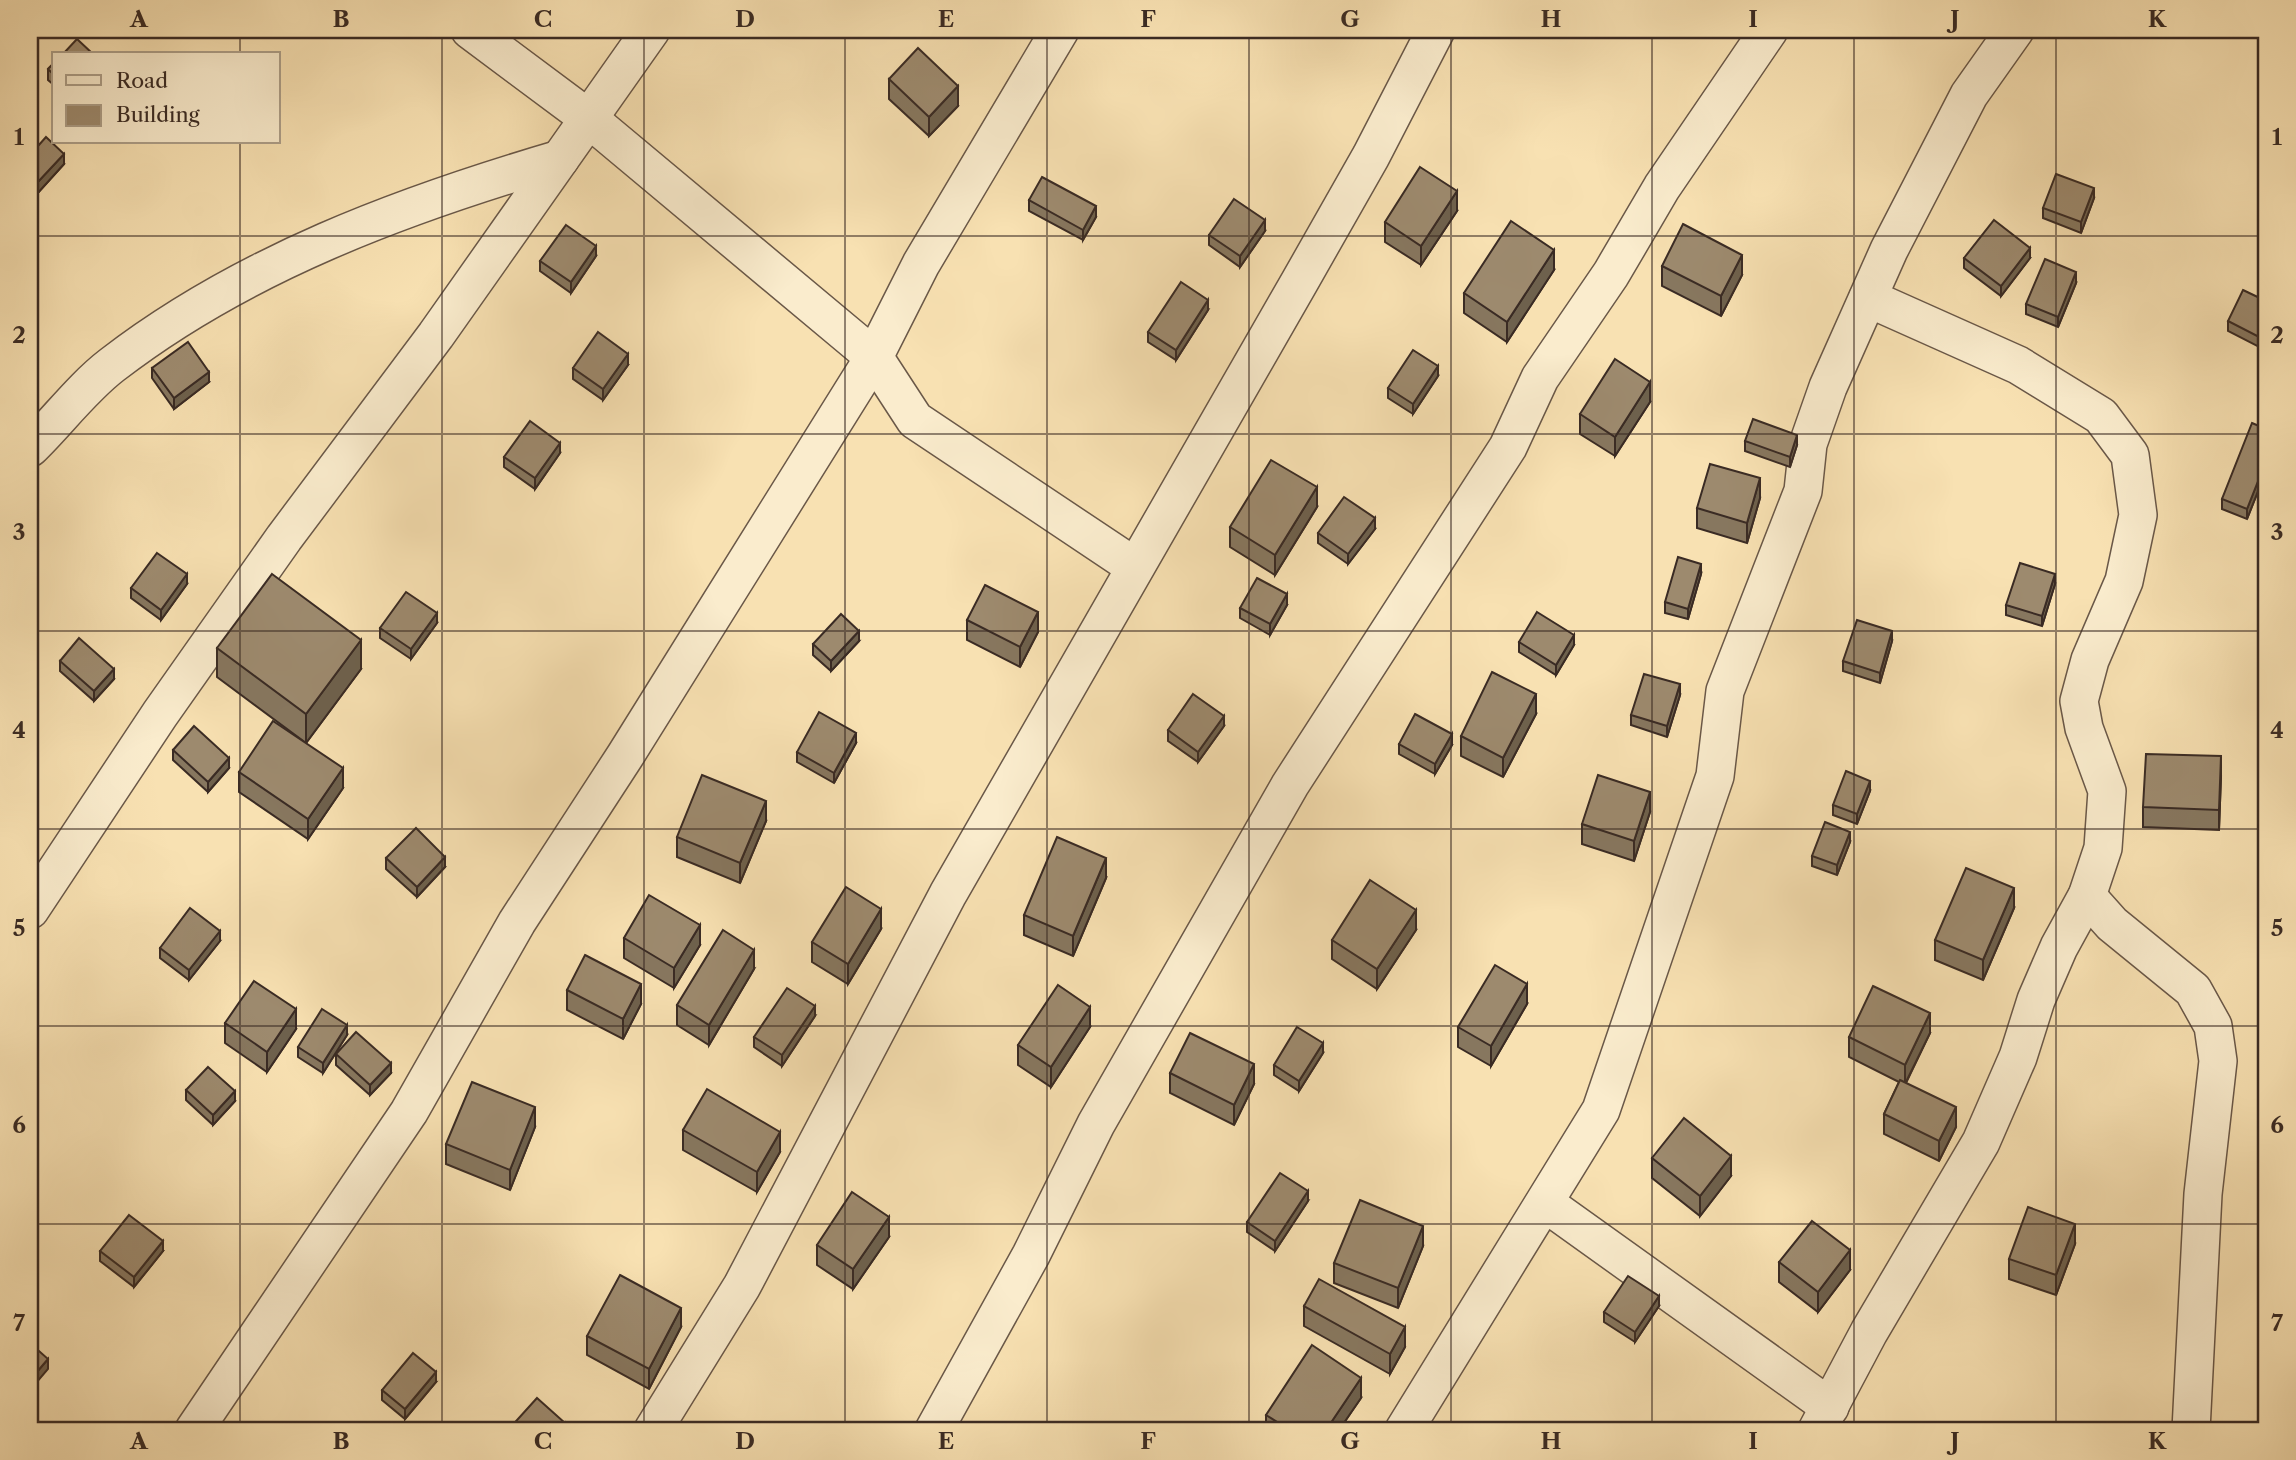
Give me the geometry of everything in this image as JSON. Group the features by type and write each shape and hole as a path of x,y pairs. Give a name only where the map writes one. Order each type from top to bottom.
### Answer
{"street":[{"path":"470,30 588,118 874,357 915,421 1135,567"},
{"path":"30,910 160,714 284,538 436,335 651,30"},
{"path":"194,1430 409,1112 517,922 625,756 874,357 921,264 1060,30"},
{"path":"653,1430 742,1286 948,894 1364,168 1436,30"},
{"path":"934,1430 1031,1255 1096,1124 1290,785 1508,447 1540,378 1611,274 1662,187 1769,30"},
{"path":"1404,1430 1601,1110 1715,776 1725,691 1803,491 1808,444 1828,387 1868,298 1969,95 2015,30"},
{"path":"30,448 110,366 173,323 240,283 366,225 456,190 560,159"},
{"path":"1545,1203 1823,1419 1869,1332 1981,1142 2018,1057 2036,1000 2059,947 2087,896 2103,848 2107,791 2084,729 2079,701 2090,660 2124,581 2138,514 2130,455 2101,416 2018,365 1868,298"},
{"path":"2087,896 2112,924 2193,990 2213,1026 2218,1061 2203,1194 2190,1430"}],"building":[{"path":"77,39 91,52 65,52"},
{"path":"918,48 958,86 929,117 889,79"},
{"path":"46,137 64,154 36,184 30,179 30,155"},
{"path":"1420,167 1457,191 1421,246 1385,222"},
{"path":"2056,174 2094,188 2081,222 2043,208"},
{"path":"1042,177 1096,206 1083,230 1029,200"},
{"path":"1234,199 1265,220 1240,256 1209,235"},
{"path":"1994,220 2030,248 2001,286 1964,258"},
{"path":"1511,221 1554,250 1507,322 1464,293"},
{"path":"1683,224 1742,255 1721,296 1662,266"},
{"path":"566,225 596,246 571,282 540,261"},
{"path":"2045,259 2076,272 2058,317 2026,304"},
{"path":"1181,282 1208,300 1176,350 1148,332"},
{"path":"2243,290 2266,301 2265,340 2228,321"},
{"path":"598,332 628,354 603,389 573,368"},
{"path":"188,342 209,372 174,398 152,368"},
{"path":"1413,350 1438,366 1413,404 1388,388"},
{"path":"1615,359 1650,382 1615,437 1580,414"},
{"path":"1753,419 1797,435 1790,457 1745,441"},
{"path":"530,421 560,443 535,478 504,457"},
{"path":"2252,423 2266,429 2266,461 2247,509 2222,499"},
{"path":"1271,460 1317,487 1275,555 1230,527"},
{"path":"1710,464 1760,478 1747,523 1697,508"},
{"path":"1344,497 1375,518 1348,554 1318,533"},
{"path":"157,553 187,574 161,610 131,588"},
{"path":"1678,557 1701,564 1688,609 1665,602"},
{"path":"2020,563 2055,574 2042,616 2006,605"},
{"path":"272,574 361,640 306,714 217,648"},
{"path":"1257,578 1287,594 1270,624 1240,608"},
{"path":"985,585 1038,612 1020,647 967,620"},
{"path":"406,592 437,613 411,649 380,628"},
{"path":"1537,612 1574,635 1556,665 1519,642"},
{"path":"841,614 859,631 831,661 813,644"},
{"path":"1857,620 1892,631 1880,673 1843,661"},
{"path":"79,638 114,669 94,691 60,661"},
{"path":"1492,672 1536,694 1503,758 1461,736"},
{"path":"1644,674 1680,684 1667,726 1631,715"},
{"path":"1193,694 1224,716 1198,752 1168,730"},
{"path":"819,712 856,733 834,773 797,752"},
{"path":"1415,714 1452,734 1435,764 1399,744"},
{"path":"273,721 343,768 308,819 239,772"},
{"path":"194,726 229,758 208,782 173,750"},
{"path":"2146,754 2221,756 2219,810 2143,807"},
{"path":"1846,771 1870,781 1857,814 1833,805"},
{"path":"702,775 766,801 740,863 677,837"},
{"path":"1598,775 1650,792 1634,841 1582,824"},
{"path":"2266,810 2266,859 2259,858"},
{"path":"1825,822 1850,832 1837,865 1812,856"},
{"path":"416,828 445,857 417,887 386,858"},
{"path":"1057,837 1106,858 1073,936 1024,915"},
{"path":"1966,868 2014,888 1983,960 1935,940"},
{"path":"1370,880 1416,910 1377,969 1332,940"},
{"path":"846,887 881,909 848,964 812,942"},
{"path":"649,895 700,925 674,968 624,938"},
{"path":"190,908 220,931 189,970 160,948"},
{"path":"723,930 754,950 709,1025 677,1005"},
{"path":"585,955 641,984 623,1019 567,990"},
{"path":"1495,965 1527,984 1491,1046 1458,1027"},
{"path":"254,981 296,1009 267,1052 225,1023"},
{"path":"1058,985 1090,1007 1051,1067 1018,1045"},
{"path":"1873,986 1930,1013 1905,1065 1849,1037"},
{"path":"787,988 815,1006 782,1055 754,1037"},
{"path":"322,1009 347,1025 323,1063 298,1047"},
{"path":"1297,1027 1323,1043 1299,1081 1274,1065"},
{"path":"356,1032 391,1063 370,1085 336,1054"},
{"path":"1190,1033 1254,1064 1234,1105 1170,1073"},
{"path":"208,1067 235,1091 213,1115 186,1090"},
{"path":"1900,1080 1956,1107 1939,1141 1884,1114"},
{"path":"472,1082 535,1107 510,1170 446,1144"},
{"path":"707,1089 780,1132 757,1172 683,1130"},
{"path":"1684,1118 1731,1156 1700,1196 1652,1158"},
{"path":"1280,1173 1308,1191 1275,1241 1247,1222"},
{"path":"852,1192 889,1217 853,1269 817,1245"},
{"path":"1360,1200 1423,1226 1398,1288 1334,1263"},
{"path":"2028,1207 2075,1224 2056,1275 2009,1259"},
{"path":"129,1215 163,1241 134,1277 100,1251"},
{"path":"1812,1221 1850,1250 1818,1292 1779,1262"},
{"path":"620,1275 681,1308 649,1369 587,1336"},
{"path":"1628,1276 1659,1296 1635,1332 1604,1312"},
{"path":"1319,1279 1405,1327 1390,1354 1304,1306"},
{"path":"30,1343 48,1359 30,1380"},
{"path":"1312,1345 1361,1378 1326,1430 1290,1430 1266,1415"},
{"path":"413,1353 436,1372 405,1409 382,1390"},
{"path":"537,1398 565,1423 558,1430 508,1430"}]}
